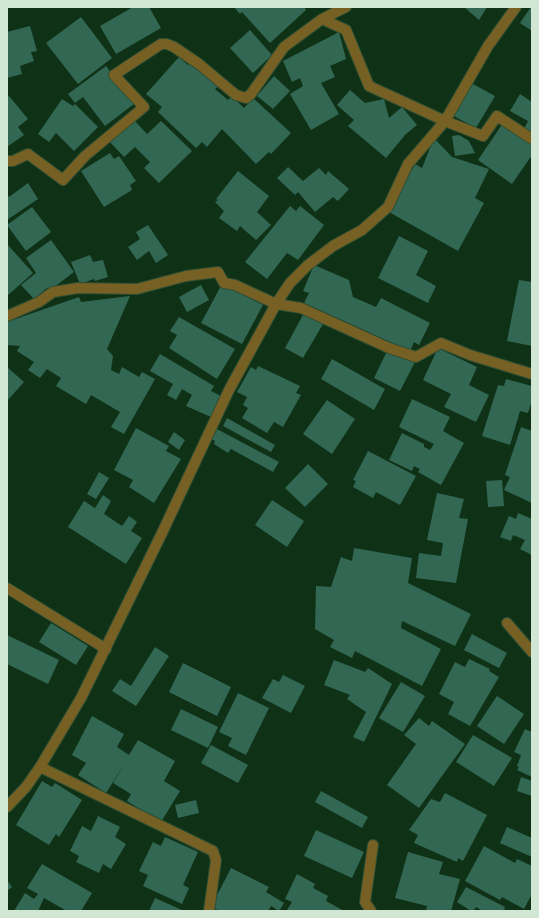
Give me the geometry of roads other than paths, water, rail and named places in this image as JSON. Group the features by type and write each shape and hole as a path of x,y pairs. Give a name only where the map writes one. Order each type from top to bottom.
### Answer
{"street":[{"path":"7,161 13,162 28,154 63,180 85,156 144,107 114,76 161,44 174,47 199,64 236,95 246,98 252,94 284,47 322,19 346,7"},
{"path":"7,806 26,787 40,767 81,698 162,533 229,390 276,304 290,283 308,265 333,246 362,230 388,207 408,164 445,121 488,46 516,7"},
{"path":"322,19 346,30 369,86 445,121 483,136 497,116 532,139"},
{"path":"7,316 39,302 53,292 78,288 137,289 186,276 218,272 224,283 235,285 276,304 301,308 389,348 416,357 441,343 470,355 532,374"},
{"path":"7,588 106,649"},
{"path":"507,623 532,652"},
{"path":"40,767 213,851 216,860 209,911"},
{"path":"371,911 365,902 373,845"}]}
